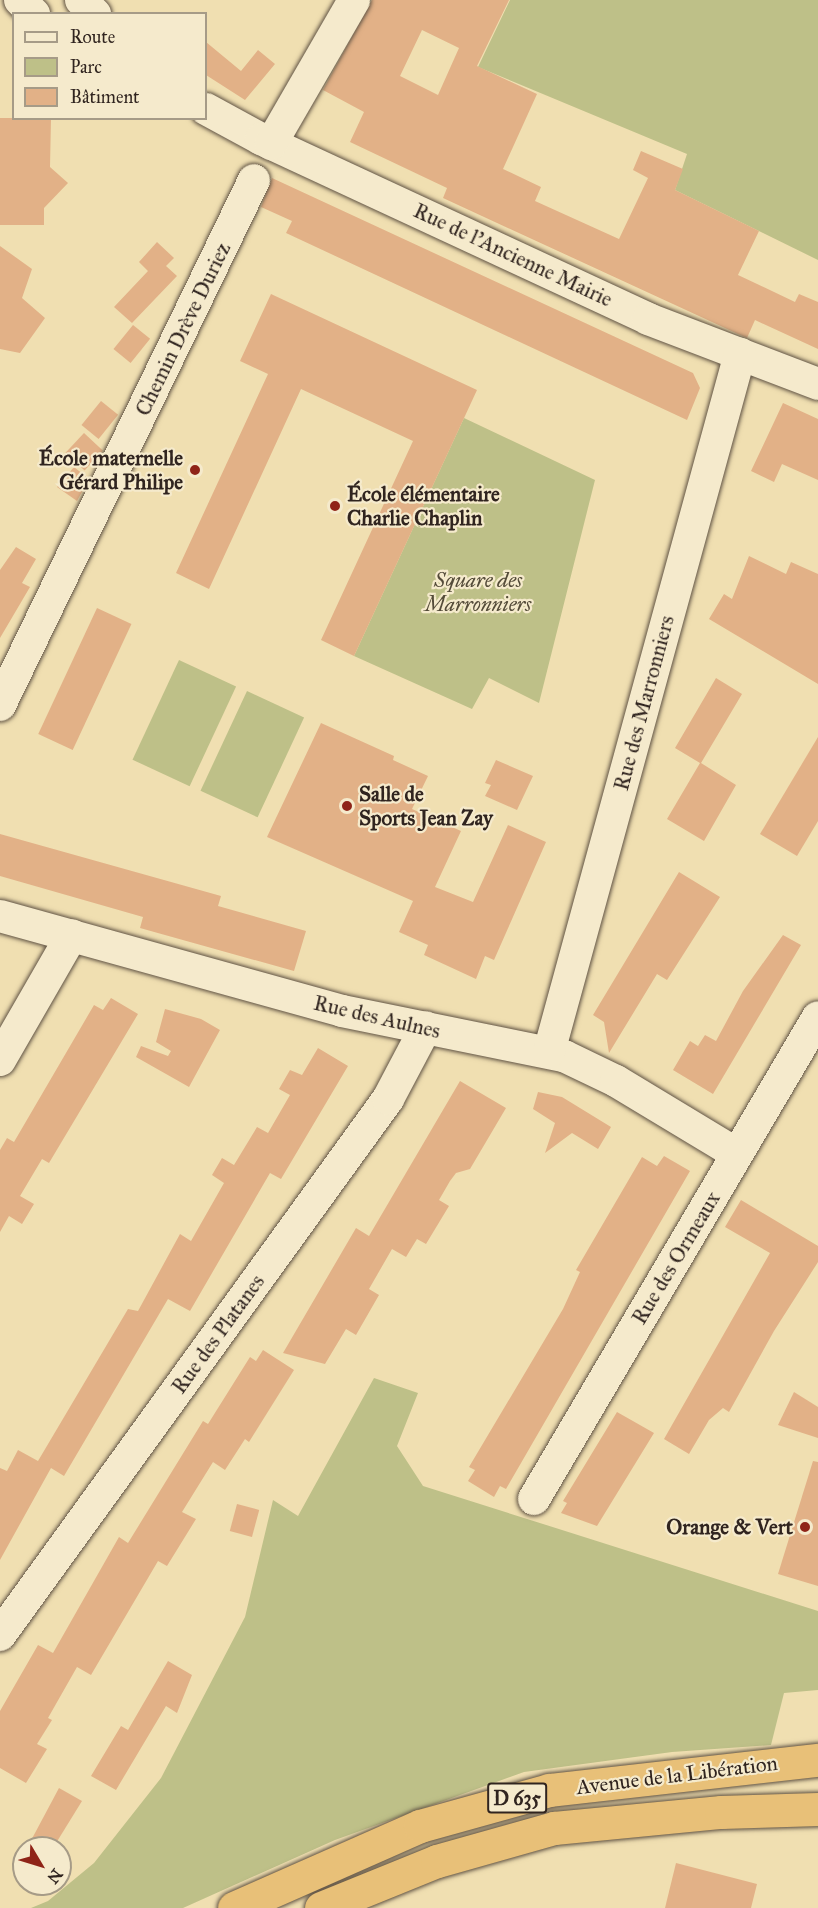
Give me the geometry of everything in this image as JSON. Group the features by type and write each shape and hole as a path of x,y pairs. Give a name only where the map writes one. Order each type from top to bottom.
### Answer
{"highway":[{"name":"Avenue de la Libération","path":"234,1908 420,1826 531,1794 637,1777 818,1760"},
{"path":"554,1828 655,1805 818,1787"},
{"name":"Avenue de la Libération","path":"321,1908 437,1860 554,1828 721,1812 818,1809"}],"street":[{"path":"20,0 32,12"},
{"path":"81,0 93,12"},
{"path":"271,144 354,0"},
{"name":"Rue de l'Ancienne Mairie","path":"208,110 271,144 648,319 818,384"},
{"name":"Chemin Drève Duriez","path":"0,705 254,180"},
{"name":"Rue des Marronniers","path":"549,1052 740,354"},
{"name":"Rue des Aulnes","path":"0,916 342,1011 549,1052 595,1069 737,1154"},
{"path":"0,1060 72,935"},
{"name":"Rue des Ormeaux","path":"534,1499 818,1017"},
{"name":"Rue des Platanes","path":"0,1635 388,1099 426,1027"}],"green space":[{"path":"510,0 818,0 818,260 675,190 687,154 478,67"},
{"name":"Square des Marronniers","path":"464,418 595,480 539,703 489,678 472,709 354,656"},
{"path":"179,660 236,687 190,786 133,760"},
{"path":"247,691 304,718 258,817 201,791"},
{"path":"374,1378 418,1393 397,1446 423,1486 818,1611 818,1690 784,1693 771,1745 672,1752 524,1772 335,1840 183,1908 31,1908 54,1896 72,1896 72,1881 94,1863 161,1778 245,1617 273,1500 298,1516"}],"building":[{"path":"372,0 509,0 477,66 537,94 503,169 541,187 535,201 619,239 648,178 633,170 641,151 683,169 675,190 759,231 738,275 795,302 799,294 818,302 818,349 755,320 747,338 443,198 447,188 350,142 364,112 323,90","holes":["422,30 459,48 438,95 400,76"]},
{"path":"207,43 241,71 258,50 275,64 245,100 207,76"},
{"path":"0,118 51,120 50,167 68,183 44,208 44,225 0,225"},
{"path":"272,178 693,373 700,388 687,420 286,233 292,221 261,207"},
{"path":"157,242 174,258 166,266 177,276 132,323 114,307 148,271 139,262"},
{"path":"0,246 32,269 22,298 45,318 20,353 0,349"},
{"path":"271,294 477,390 354,656 321,640 413,441 301,389 209,589 176,573 268,374 240,361"},
{"path":"133,325 150,339 131,363 113,349"},
{"path":"101,401 118,415 99,439 81,425"},
{"path":"783,403 818,419 818,480 782,464 774,482 751,471"},
{"path":"84,433 103,451 85,470 66,453"},
{"path":"74,467 89,479 77,501 57,487"},
{"path":"16,547 36,559 22,583 30,587 0,638 0,570"},
{"path":"749,556 786,574 791,562 818,574 818,684 709,619 724,594 732,599"},
{"path":"97,608 131,624 73,750 38,734"},
{"path":"716,678 742,694 701,763 736,785 704,841 667,819 700,763 675,748"},
{"path":"321,723 394,756 393,760 428,776 412,809 461,831 435,887 473,902 508,825 546,842 494,960 485,956 476,979 424,955 428,945 399,932 413,901 267,837"},
{"path":"818,737 818,821 797,856 760,834"},
{"path":"496,760 533,776 517,810 485,796 491,785 485,783"},
{"path":"0,834 221,896 218,906 306,931 294,971 140,928 143,917 0,876"},
{"path":"679,872 720,897 667,980 657,974 609,1053 604,1022 593,1015"},
{"path":"783,935 801,945 713,1094 673,1070 690,1041 698,1046 705,1035 716,1041 743,991"},
{"path":"111,998 138,1014 49,1163 42,1159 20,1196 34,1204 22,1224 9,1216 0,1232 0,1150 7,1138 14,1142 94,1005 103,1010"},
{"path":"165,1009 201,1019 220,1030 189,1087 136,1057 141,1046 168,1056 171,1051 156,1042"},
{"path":"318,1048 348,1066 281,1179 270,1173 190,1311 168,1299 64,1476 51,1468 0,1560 0,1468 7,1471 18,1450 38,1461 128,1309 138,1311 180,1234 191,1241 224,1183 212,1175 222,1158 234,1165 257,1127 268,1133 290,1095 279,1089 290,1070 302,1075"},
{"path":"460,1081 506,1108 470,1169 456,1173 450,1181 439,1200 449,1206 426,1244 417,1239 406,1257 392,1249 369,1289 379,1295 356,1335 346,1329 325,1364 283,1353 356,1228 369,1236"},
{"path":"538,1092 562,1097 611,1127 598,1149 572,1133 545,1153 555,1123 533,1109"},
{"path":"664,1156 690,1171 506,1489 500,1486 494,1497 468,1481 475,1470 469,1467 563,1309 580,1272 576,1270 642,1157 657,1166"},
{"path":"741,1200 818,1246 818,1262 774,1331 729,1412 723,1408 709,1420 689,1454 664,1439 770,1253 725,1227"},
{"path":"263,1350 294,1370 249,1442 245,1439 225,1470 213,1462 182,1512 196,1519 167,1566 158,1561 91,1675 77,1667 48,1718 52,1720 37,1744 47,1749 26,1783 0,1768 0,1711 38,1645 53,1653 119,1537 128,1543 203,1421 208,1424 250,1357 256,1361"},
{"path":"794,1392 818,1407 818,1438 778,1425"},
{"path":"617,1412 654,1433 597,1526 561,1513 567,1503 563,1501"},
{"name":"Orange & Vert","path":"813,1461 818,1462 818,1586 778,1574"},
{"path":"237,1504 259,1510 252,1537 230,1531"},
{"path":"168,1661 192,1675 177,1713 166,1706 116,1790 91,1776 121,1726 128,1730"},
{"path":"59,1788 82,1801 60,1836 33,1836"},
{"path":"676,1863 757,1884 751,1908 665,1908"}],"place":[{"name":"École maternelle Gérard Philipe","path":"195,470"},
{"name":"École élémentaire Charlie Chaplin","path":"335,506"},
{"name":"Salle de Sports Jean Zay","path":"347,806"},
{"name":"Orange & Vert","path":"805,1527"}]}
